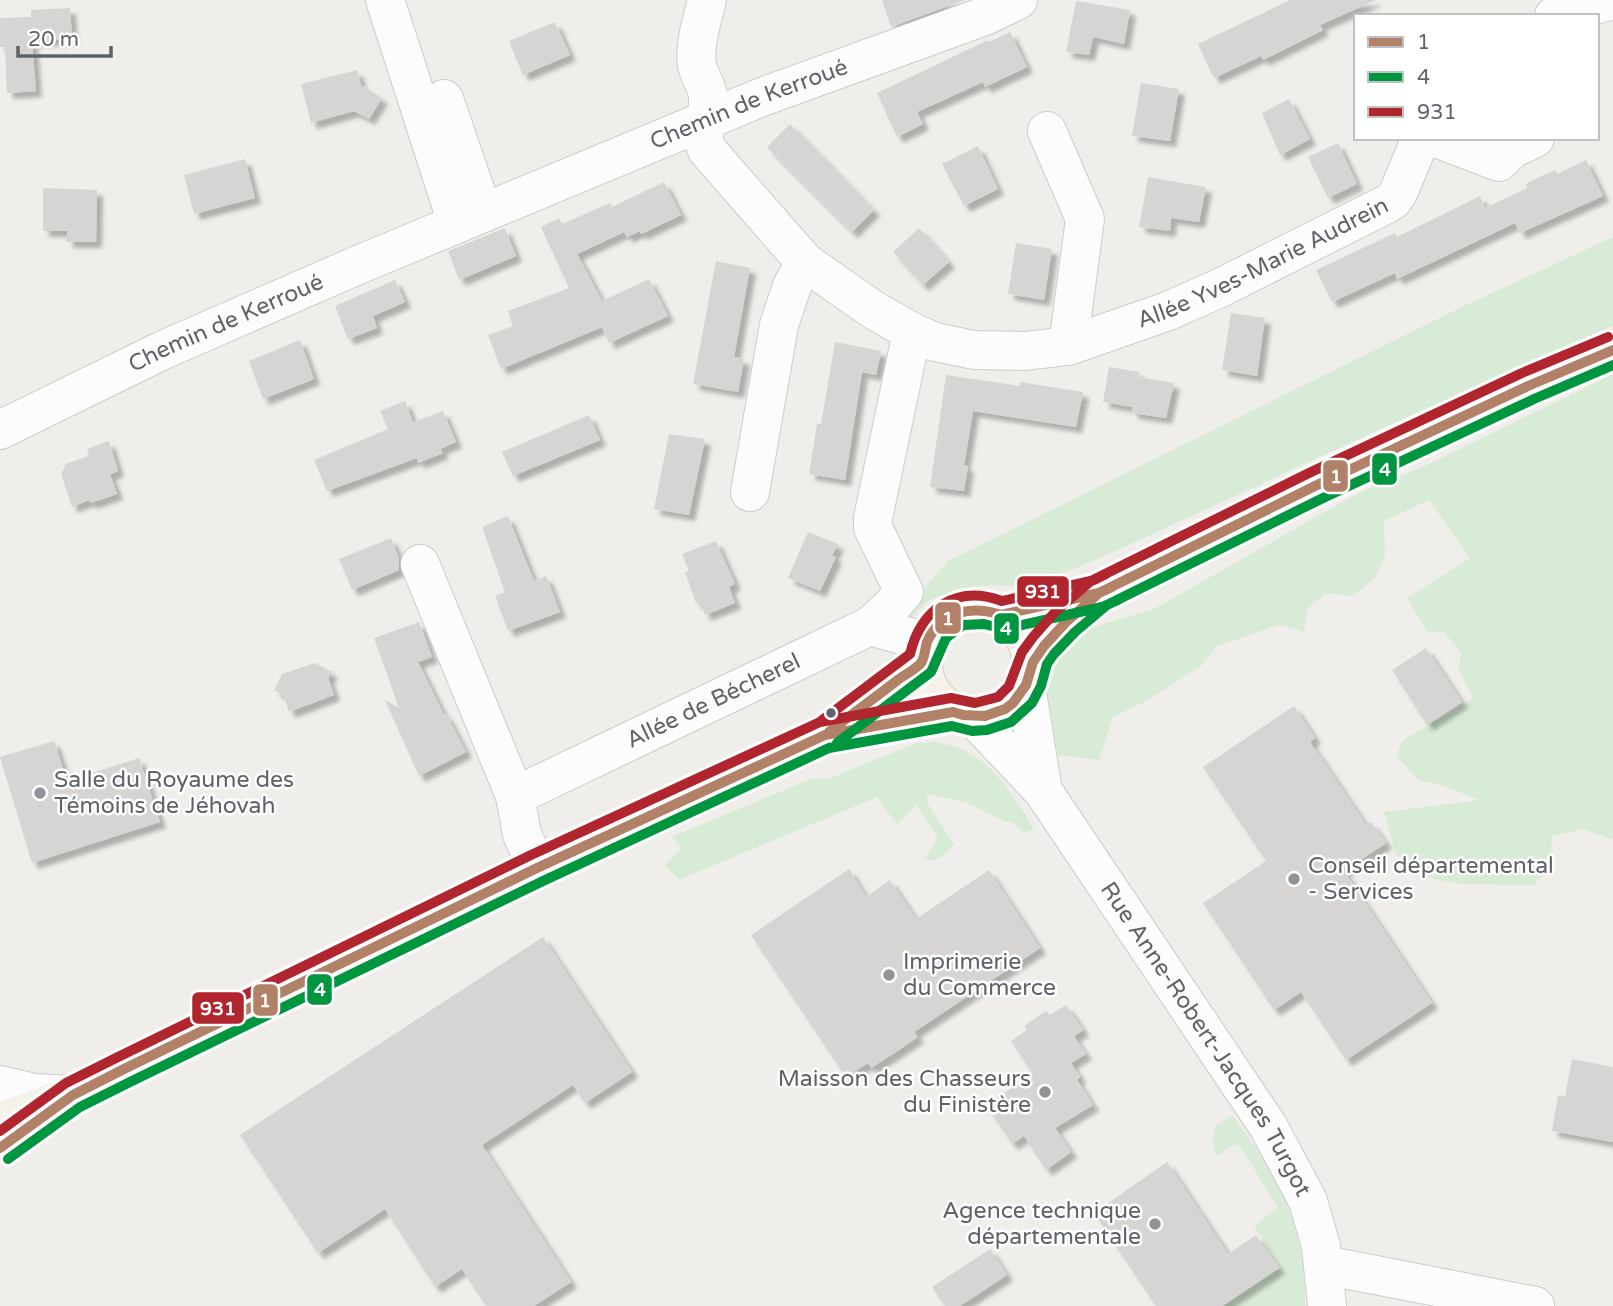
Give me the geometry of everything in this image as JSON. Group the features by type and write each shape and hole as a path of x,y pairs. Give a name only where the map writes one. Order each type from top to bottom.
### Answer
{"main road":[{"path":"1002,615 1099,593 1465,415 1613,350"},
{"path":"825,735 963,715 989,716 1004,710 1017,700 1029,674 1060,627 1099,593"},
{"path":"963,715 940,703 924,678 924,652 934,629 958,612 987,610 1002,615 1013,623 1023,634 1029,648 1029,674"},
{"path":"0,1122 73,1095 537,868 825,735 924,652"},
{"path":"0,1148 73,1095"}],"street":[{"path":"385,0 470,218"},
{"path":"411,0 470,218"},
{"path":"703,123 708,98 706,86 698,72 696,54 707,0"},
{"name":"Chemin de Kerroué","path":"0,430 163,350 470,218 816,76 985,16 1018,0"},
{"path":"1561,14 1613,0"},
{"name":"Allée Yves-Marie Audrein","path":"703,123 704,143 714,159 805,262 852,296 912,332 935,342 990,351 1025,351 1068,346 1168,311 1199,297 1393,200 1420,140"},
{"path":"1047,131 1085,219 1068,346"},
{"path":"1441,140 1499,162 1512,149 1531,140"},
{"path":"750,492 779,325 792,286 805,262"},
{"name":"Allée de Bécherel","path":"515,796 870,626 904,592 873,528 873,518 912,332"},
{"path":"420,564 515,796 522,834 537,868"},
{"path":"870,626 924,652"},
{"name":"Rue Anne-Robert-Jacques Turgot","path":"1029,674 1043,791"},
{"name":"Rue Anne-Robert-Jacques Turgot","path":"963,715 1043,791 1268,1126 1300,1181 1308,1201 1324,1265 1327,1306"},
{"path":"0,1085 26,1091 73,1095"},
{"path":"1324,1265 1535,1306"}],"green space":[{"path":"1613,237 1613,326 1098,559 1021,585 976,586 955,590 928,601 908,622 904,610 948,561 1464,306"},
{"path":"1613,374 1613,840 1583,829 1552,836 1551,864 1534,885 1459,884 1426,877 1396,854 1384,812 1480,800 1438,784 1419,781 1396,756 1403,740 1474,698 1458,670 1461,654 1445,632 1428,633 1407,598 1470,558 1429,500 1384,521 1385,555 1376,577 1353,596 1326,593 1308,608 1304,632 1279,625 1217,646 1201,666 1148,700 1113,717 1099,760 1058,755 1047,690 1049,672 1058,652 1079,631 1154,609 1362,491 1425,466"},
{"path":"935,742 958,748 984,763 1012,794 1034,829 1024,833 1012,822 1006,822 965,802 927,794 928,804 954,844 943,856 931,861 925,858 938,838 916,805 897,825 877,797 679,880 665,865 682,848 672,837 813,778 828,779 916,743"},
{"path":"1232,1115 1276,1182 1295,1227 1301,1251 1305,1306 1224,1306 1281,1268 1254,1226 1278,1208 1238,1143 1216,1156 1213,1142 1215,1126"}],"building":[{"path":"882,0 965,0 891,27"},
{"path":"1290,0 1376,0 1320,25 1323,30 1263,60 1261,56 1214,78 1198,44"},
{"path":"1076,1 1130,10 1124,44 1093,37 1089,55 1066,52"},
{"path":"70,8 72,39 32,41 36,91 7,93 5,47 0,47 0,18 31,17 31,10"},
{"path":"555,22 570,55 523,75 509,41"},
{"path":"1010,32 1027,67 985,87 983,82 917,112 923,124 897,137 877,93"},
{"path":"357,70 361,85 382,98 369,119 354,111 311,123 301,84"},
{"path":"1141,83 1179,89 1170,141 1132,136"},
{"path":"1289,99 1310,139 1280,155 1262,113"},
{"path":"790,124 874,210 852,232 767,147"},
{"path":"1338,143 1357,184 1328,198 1308,157"},
{"path":"978,146 998,189 964,206 942,164"},
{"path":"245,159 255,198 194,214 184,175"},
{"path":"1586,160 1603,196 1520,233 1515,223 1397,279 1395,273 1332,302 1316,270 1395,233 1397,237 1480,196 1485,208 1527,188 1526,184 1541,176 1556,170 1557,174"},
{"path":"1148,177 1206,187 1199,222 1171,218 1170,231 1139,227"},
{"path":"664,182 681,215 641,234 640,231 627,237 624,232 577,254 602,301 649,279 668,316 609,343 602,327 501,369 488,335 513,326 508,311 569,288 541,227 559,218 562,224 610,203 612,207"},
{"path":"43,188 97,190 96,242 67,242 67,231 43,231"},
{"path":"505,228 516,256 459,280 448,251"},
{"path":"919,228 949,262 923,285 893,252"},
{"path":"1016,243 1052,249 1044,300 1008,294"},
{"path":"716,261 750,268 734,357 744,359 738,392 693,384"},
{"path":"395,280 405,302 373,316 377,328 348,339 335,306"},
{"path":"1231,313 1265,318 1257,376 1222,370"},
{"path":"300,340 314,379 263,399 249,361"},
{"path":"835,342 881,351 876,375 862,372 845,480 809,474 817,424 821,424"},
{"path":"1109,367 1139,372 1138,377 1174,383 1166,418 1132,413 1132,407 1103,402"},
{"path":"946,375 1020,386 1020,382 1083,392 1076,427 973,411 964,465 968,466 964,491 930,487"},
{"path":"405,401 413,422 443,411 456,442 440,449 443,453 418,463 417,458 327,491 314,460 388,429 380,411"},
{"path":"589,415 600,440 513,476 502,452"},
{"path":"669,434 705,439 689,515 654,509"},
{"path":"109,441 118,471 110,474 117,494 72,507 61,474 66,464 89,456 87,449"},
{"path":"508,516 534,581 546,576 560,612 508,631 495,596 505,592 482,527"},
{"path":"808,532 838,544 832,556 836,557 820,591 788,578"},
{"path":"391,538 399,559 399,570 352,590 339,559"},
{"path":"716,541 735,584 729,587 735,603 705,615 700,601 696,603 682,554"},
{"path":"419,622 432,657 418,662 466,752 419,776 385,700 399,708 374,638"},
{"path":"1426,648 1462,702 1427,725 1392,670"},
{"path":"315,663 332,672 328,678 334,695 289,712 284,696 274,690 282,674"},
{"name":"Conseil départemental - Services","path":"1294,706 1315,738 1310,742 1366,825 1371,822 1386,843 1344,871 1432,1003 1346,1060 1301,992 1274,1010 1203,903 1266,861 1203,767"},
{"path":"54,741 67,781 139,758 160,822 32,863 0,757"},
{"name":"Imprimerie du Commerce","path":"849,869 866,897 890,880 916,919 989,870 1040,948 914,1032 918,1037 899,1050 871,1068 868,1063 846,1077 751,935"},
{"path":"543,937 632,1072 585,1103 573,1085 482,1145 571,1282 534,1306 486,1306 462,1269 435,1287 385,1209 318,1253 240,1135"},
{"name":"Maisson des Chasseurs du Finistère","path":"1066,1005 1083,1030 1074,1036 1086,1054 1071,1063 1080,1077 1077,1080 1093,1105 1055,1128 1071,1152 1046,1170 1024,1136 1012,1144 986,1105 1033,1074 1011,1041 1027,1030 1024,1026 1046,1011 1050,1015"},
{"path":"1572,1059 1613,1067 1613,1142 1552,1131 1558,1095 1565,1097"},
{"name":"Agence technique départementale","path":"1167,1162 1228,1254 1256,1235 1279,1268 1222,1306 1156,1306 1094,1213"},
{"path":"990,1249 1007,1275 960,1306 945,1306 932,1287"}],"transit line":[{"name":"931","path":"0,1131 66,1083 118,1057 531,855 820,722 951,698 975,703 998,697 1009,686 1022,652 1033,637 1056,611 1091,581 1309,473 1522,373 1608,337"},
{"name":"1","path":"0,1148 73,1095 124,1069 537,868 825,735 953,712 985,716 1005,709 1026,685 1033,662 1044,646 1099,593 1315,486 1528,386 1613,350"},
{"name":"4","path":"8,1159 80,1107 543,881 829,748 952,726 972,731 987,730 1011,722 1032,703 1041,686 1047,664 1054,654 1107,605 1321,499 1613,365"},
{"name":"931","path":"821,721 910,654 923,624 943,604 970,596 1002,601 1094,580 1106,574"},
{"name":"1","path":"829,732 919,665 933,632 949,617 969,611 1001,615 1099,593 1112,587"},
{"name":"4","path":"837,743 931,672 946,638 963,625 984,624 1004,629 1102,607 1118,600"}],"place":[{"name":"Salle du Royaume des Témoins de Jéhovah","path":"40,793"},
{"name":"Conseil départemental - Services","path":"1294,879"},
{"name":"Imprimerie du Commerce","path":"889,975"},
{"name":"Maisson des Chasseurs du Finistère","path":"1045,1092"},
{"name":"Agence technique départementale","path":"1155,1224"}]}
